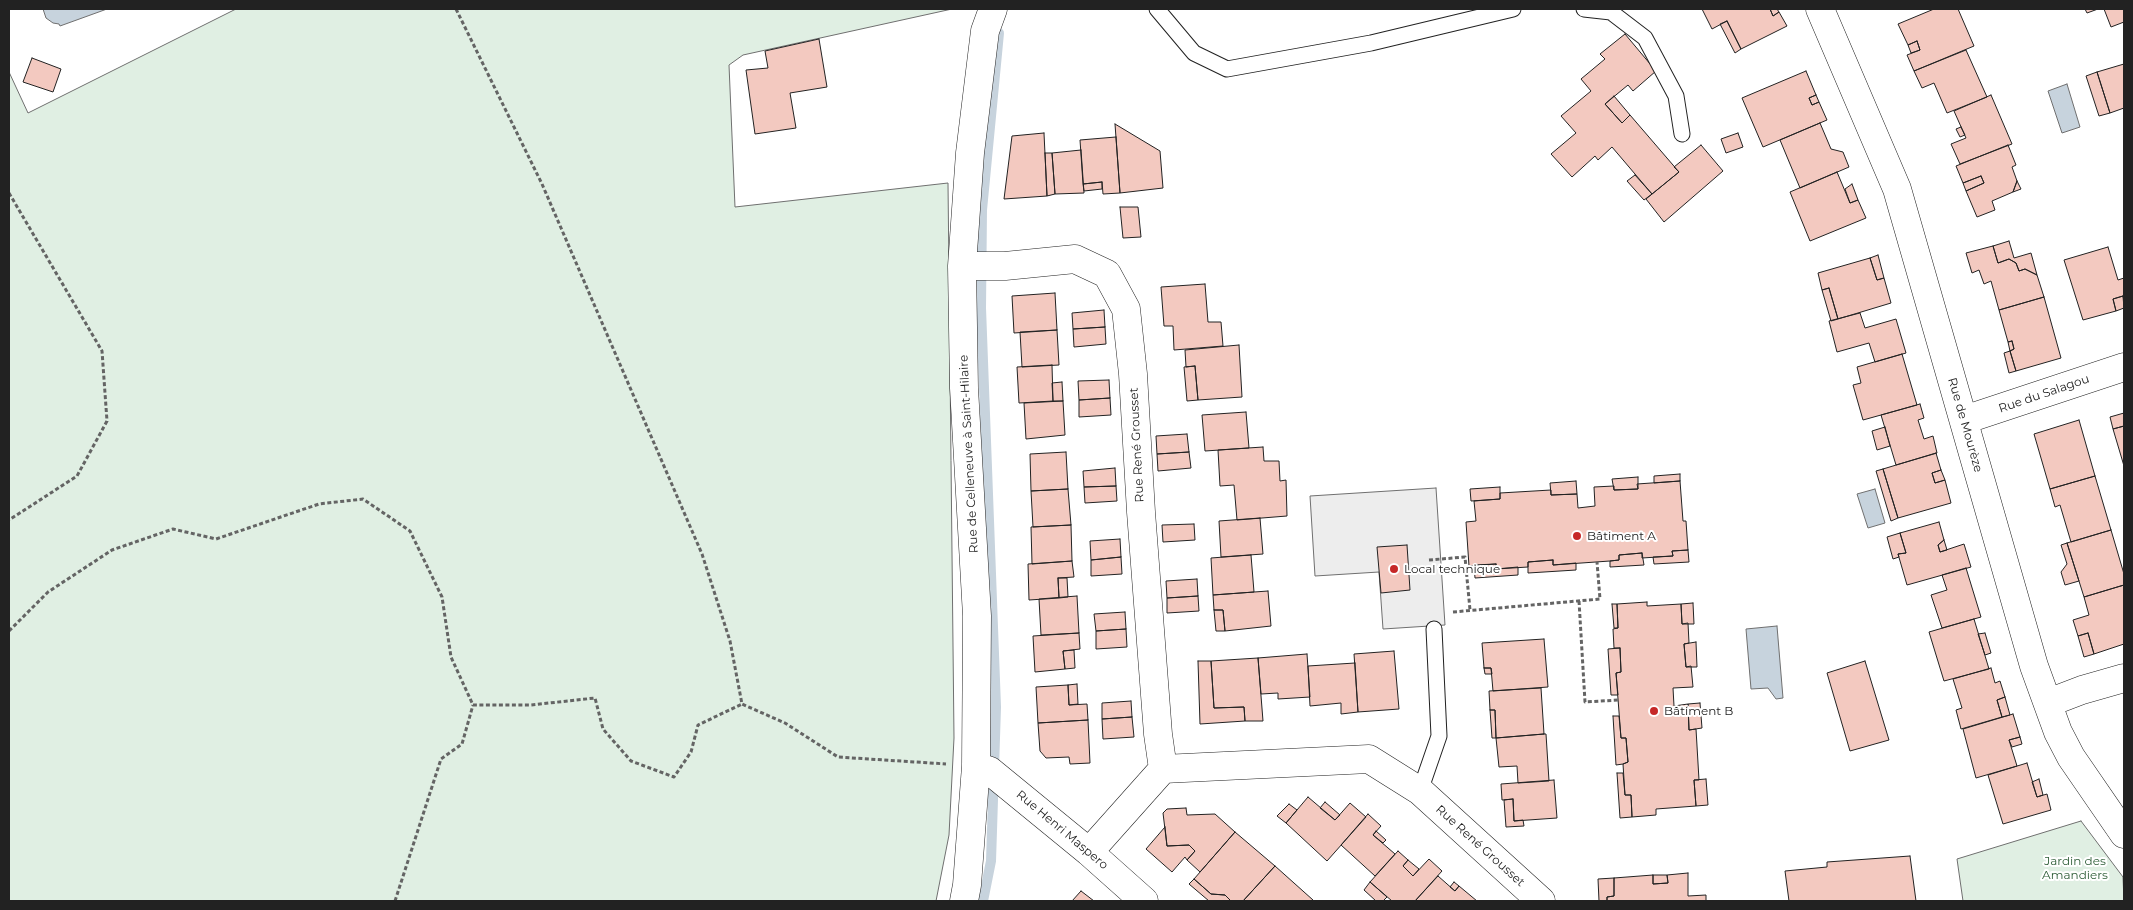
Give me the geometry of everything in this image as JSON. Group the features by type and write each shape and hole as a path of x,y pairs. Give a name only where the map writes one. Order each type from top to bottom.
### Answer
{"street":[{"name":"Rue de Celleneuve à Saint-Hilaire","path":"964,901 967,885 976,766 977,616 964,388 962,266 975,116 985,31 994,9"},
{"name":"Rue de Mourèze","path":"1820,9 1897,189 2034,666 2058,732 2071,757 2124,834"},
{"name":"Rue René Grousset","path":"962,266 1005,266 1075,259 1107,274 1126,309 1133,374 1141,512 1158,734 1163,769 1369,759 1420,791 1541,901"},
{"name":"Rue du Salagou","path":"1964,420 2124,367"},
{"path":"2048,703 2082,690 2124,678"},
{"name":"Rue Henri Maspero","path":"976,766 990,771 1090,852 1144,901"},
{"path":"1090,852 1163,769"}],"lane":[{"path":"1157,9 1194,54 1227,69 1371,43 1513,9"},
{"path":"1584,9 1611,12 1645,38 1676,96 1682,134"},
{"path":"1420,791 1439,736 1434,629"}],"path":[{"path":"456,9 542,184 702,554 730,641 742,704"},
{"path":"9,193 102,351 107,421 77,476 9,520"},
{"path":"9,631 48,592 112,550 173,530 216,539 319,504 363,499 410,531 442,597 451,657 473,705 462,744 441,758 395,901"},
{"path":"1429,560 1465,557 1470,610"},
{"path":"1448,613 1600,599 1597,562"},
{"path":"1579,601 1585,702 1618,700"},
{"path":"473,705 531,705 595,698 603,729 631,761 674,777 691,752 698,724 742,704 785,723 838,757 976,766"}],"green space":[{"path":"236,9 952,9 743,55 729,65 735,207 948,183 954,738 949,835 936,901 9,901 9,72 28,113"},
{"name":"Jardin des Amandiers","path":"2081,821 2123,877 2124,901 1963,901 1957,859"}],"shaded area":[{"path":"43,9 107,9 60,26 46,18"},
{"path":"2067,84 2080,127 2062,133 2048,91"},
{"path":"1436,488 1445,625 1383,629 1379,572 1315,576 1310,496"},
{"path":"1875,489 1885,523 1868,528 1857,494"},
{"path":"1777,626 1783,698 1776,699 1768,688 1751,689 1746,629"}],"building":[{"path":"1702,9 1770,9 1773,16 1779,12 1787,26 1741,49 1727,21 1712,29"},
{"path":"1770,9 1777,9 1779,12 1773,16"},
{"path":"1934,9 1958,9 1974,46 1914,71 1907,55 1920,50 1917,41 1908,45 1898,24"},
{"path":"2085,9 2098,9 2087,13"},
{"path":"2104,9 2124,9 2124,22 2111,27"},
{"path":"1727,21 1741,49 1735,53 1720,24"},
{"path":"1625,34 1656,71 1633,91 1628,85 1605,104 1622,123 1630,115 1679,172 1652,194 1612,147 1598,160 1595,156 1572,177 1551,154 1576,133 1561,116 1591,91 1581,79 1605,59 1600,54"},
{"path":"819,39 827,87 790,93 796,128 755,134 746,70 768,68 765,51"},
{"path":"1917,41 1920,50 1911,53 1908,45"},
{"path":"1966,50 1987,97 1947,113 1934,83 1922,88 1914,71"},
{"path":"32,58 61,69 53,92 23,82"},
{"path":"2124,64 2124,108 2110,113 2097,72"},
{"path":"1806,71 1816,95 1809,98 1812,105 1819,102 1827,120 1763,147 1742,98"},
{"path":"2097,72 2110,113 2099,116 2086,76"},
{"path":"1816,95 1819,102 1812,105 1809,98"},
{"path":"1991,95 2012,144 1960,164 1951,144 1966,138 1954,111"},
{"path":"1614,96 1630,115 1622,123 1605,104"},
{"path":"1820,123 1831,149 1843,152 1849,167 1800,188 1780,140"},
{"path":"1115,124 1160,151 1163,188 1120,193"},
{"path":"1961,127 1965,135 1960,137 1956,129"},
{"path":"1044,133 1047,196 1004,199 1012,136"},
{"path":"1738,133 1743,147 1726,153 1721,139"},
{"path":"1116,137 1120,193 1103,194 1102,182 1083,184 1080,140"},
{"path":"1701,145 1723,171 1664,222 1646,199 1679,172 1674,167"},
{"path":"2008,145 2016,165 2012,167 2017,181 2013,192 1992,201 1995,210 1977,217 1966,191 1984,183 1981,176 1963,183 1956,166"},
{"path":"1081,150 1084,193 1055,194 1052,153"},
{"path":"1045,153 1052,153 1055,194 1047,196"},
{"path":"1837,172 1850,203 1858,200 1866,218 1810,241 1790,192"},
{"path":"1635,175 1652,194 1644,200 1627,181"},
{"path":"1981,176 1984,183 1966,191 1963,183"},
{"path":"2017,181 2021,189 2013,192"},
{"path":"1102,182 1102,189 1084,191 1083,184"},
{"path":"1852,184 1858,200 1850,203 1845,189"},
{"path":"1120,207 1138,207 1141,237 1123,238"},
{"path":"2009,241 2014,258 2031,253 2037,275 2025,269 2019,271 2016,263 2009,259 1998,263 1993,246"},
{"path":"1993,246 1998,263 2009,259 2016,263 2019,271 2025,269 2037,275 2044,297 1999,310 1991,281 1984,284 1979,270 1972,273 1966,253"},
{"path":"2108,247 2118,280 2124,278 2124,301 2123,296 2113,299 2116,311 2083,320 2064,260"},
{"path":"1878,255 1884,278 1877,280 1870,258"},
{"path":"1870,258 1877,280 1884,278 1891,303 1838,319 1829,288 1822,290 1818,273"},
{"path":"1205,284 1208,322 1221,322 1223,346 1174,350 1173,326 1164,326 1161,287"},
{"path":"1829,288 1838,319 1831,321 1822,290"},
{"path":"1055,293 1057,330 1014,333 1012,296"},
{"path":"2123,296 2124,308 2116,311 2113,299"},
{"path":"2044,297 2061,358 2016,371 2010,351 2014,349 2012,341 2008,342 1999,310"},
{"path":"1104,310 1105,327 1073,329 1072,313"},
{"path":"1860,313 1865,328 1896,319 1906,353 1875,362 1869,343 1837,352 1829,321"},
{"path":"1105,327 1106,344 1074,347 1073,329"},
{"path":"1057,330 1059,365 1022,367 1020,332"},
{"path":"2012,341 2014,349 2010,351 2008,342"},
{"path":"1239,345 1242,397 1198,400 1195,366 1186,367 1185,350"},
{"path":"2010,351 2016,371 2009,373 2004,353"},
{"path":"1902,354 1917,405 1863,420 1853,385 1861,383 1857,367"},
{"path":"1052,365 1053,401 1019,403 1017,367"},
{"path":"1195,366 1198,400 1187,401 1184,367"},
{"path":"1109,380 1110,398 1079,400 1078,381"},
{"path":"1062,382 1063,401 1053,401 1052,383"},
{"path":"1110,398 1111,415 1079,417 1079,400"},
{"path":"1063,401 1065,435 1026,439 1024,403"},
{"path":"1920,404 1924,418 1918,420 1924,439 1933,436 1937,453 1896,465 1881,415"},
{"path":"1246,412 1249,448 1205,451 1202,415"},
{"path":"2124,413 2124,426 2113,429 2110,417"},
{"path":"2079,420 2095,476 2050,489 2034,434"},
{"path":"2124,426 2124,466 2113,429"},
{"path":"1885,427 1890,446 1877,450 1872,431"},
{"path":"1187,434 1189,452 1157,454 1156,436"},
{"path":"1263,447 1264,461 1279,461 1280,481 1286,480 1287,516 1237,520 1234,485 1220,486 1218,450"},
{"path":"1066,452 1068,489 1031,491 1030,454"},
{"path":"1189,452 1191,468 1158,471 1157,454"},
{"path":"1936,453 1941,470 1932,473 1935,483 1945,480 1951,503 1898,518 1883,469"},
{"path":"1115,468 1116,486 1084,487 1083,471"},
{"path":"1883,469 1898,518 1891,521 1876,471"},
{"path":"1941,470 1945,480 1935,483 1932,473"},
{"path":"1680,474 1680,481 1654,483 1654,476"},
{"path":"2095,476 2111,530 2071,542 2060,505 2055,507 2050,489"},
{"path":"1638,477 1638,489 1614,490 1612,479"},
{"path":"1576,481 1577,494 1551,495 1550,483"},
{"name":"Bâtiment A","path":"1680,481 1683,521 1686,521 1688,550 1672,551 1673,556 1642,558 1642,553 1619,555 1619,560 1610,561 1553,565 1553,560 1528,562 1528,567 1496,569 1496,564 1469,566 1466,522 1476,521 1474,501 1500,499 1500,493 1551,490 1551,495 1577,494 1578,508 1595,506 1594,487 1614,486 1614,490 1638,489 1637,484"},
{"path":"1116,486 1117,501 1085,503 1084,487"},
{"path":"1500,487 1500,499 1471,501 1470,489"},
{"path":"1068,489 1071,525 1033,527 1031,491"},
{"path":"1260,518 1263,554 1221,557 1219,521"},
{"path":"1939,522 1944,540 1938,545 1940,552 1964,544 1971,567 1907,585 1898,554 1906,553 1900,533"},
{"path":"1194,524 1195,540 1163,542 1162,525"},
{"path":"1071,525 1072,561 1032,564 1031,527"},
{"path":"2111,530 2124,574 2124,585 2084,597 2067,543"},
{"path":"1900,533 1906,553 1898,554 1899,557 1893,559 1887,537"},
{"path":"1120,539 1121,557 1091,560 1090,541"},
{"path":"1944,540 1947,550 1940,552 1938,545"},
{"path":"2067,543 2079,581 2065,585 2061,572 2067,564 2061,545"},
{"name":"Local technique","path":"1407,545 1410,590 1381,593 1377,547"},
{"path":"1688,550 1689,562 1654,564 1653,557 1673,556 1672,551"},
{"path":"1642,553 1644,565 1610,567 1610,561 1619,560 1619,555"},
{"path":"1251,555 1254,592 1213,595 1211,558"},
{"path":"1121,557 1122,574 1091,576 1091,560"},
{"path":"1553,560 1553,565 1576,563 1576,570 1528,573 1528,562"},
{"path":"1072,561 1074,577 1058,578 1059,598 1029,600 1028,564"},
{"path":"1496,564 1496,569 1518,567 1518,575 1475,578 1474,565"},
{"path":"1966,568 1981,617 1942,628 1931,595 1947,590 1942,575"},
{"path":"1058,578 1067,578 1068,597 1059,598"},
{"path":"1197,579 1198,596 1167,598 1166,581"},
{"path":"2124,585 2124,644 2094,654 2088,633 2078,636 2073,620 2089,615 2084,597"},
{"path":"1268,591 1271,626 1225,631 1223,610 1214,610 1213,595"},
{"path":"1077,596 1079,633 1041,635 1039,599"},
{"path":"1198,596 1199,611 1167,613 1167,598"},
{"name":"Bâtiment B","path":"1647,602 1647,606 1681,604 1682,624 1688,623 1689,643 1684,644 1686,667 1691,666 1693,687 1673,688 1674,706 1688,704 1689,730 1696,729 1699,780 1694,780 1696,806 1656,809 1656,815 1632,817 1631,795 1625,795 1623,764 1628,762 1626,738 1621,738 1616,673 1621,672 1620,648 1614,648 1613,629 1618,628 1617,604"},
{"path":"1693,603 1694,624 1682,624 1681,604"},
{"path":"1612,604 1617,604 1618,628 1614,628"},
{"path":"1214,610 1223,610 1225,631 1216,631"},
{"path":"1125,612 1126,629 1096,631 1094,614"},
{"path":"1974,619 1989,669 1944,681 1929,632"},
{"path":"1126,629 1127,647 1096,649 1096,631"},
{"path":"1079,633 1080,649 1063,651 1065,669 1035,672 1033,636"},
{"path":"1985,633 1991,653 1985,655 1978,634"},
{"path":"2088,633 2094,654 2084,657 2078,636"},
{"path":"1544,639 1548,687 1493,691 1491,668 1484,668 1482,643"},
{"path":"1696,642 1697,667 1686,667 1684,644"},
{"path":"1620,648 1621,672 1616,673 1618,695 1611,695 1608,649"},
{"path":"1074,650 1075,668 1065,669 1063,651"},
{"path":"1394,651 1399,709 1358,712 1354,654"},
{"path":"1307,654 1310,697 1278,699 1278,693 1261,694 1258,658"},
{"path":"1258,658 1263,721 1245,721 1244,707 1214,708 1211,661"},
{"path":"1198,661 1211,661 1214,708 1244,707 1245,721 1200,724"},
{"path":"1865,661 1889,740 1850,751 1827,673"},
{"path":"1355,663 1358,712 1341,714 1341,703 1310,706 1308,666"},
{"path":"1484,668 1491,668 1492,674 1485,674"},
{"path":"1991,668 1995,683 2000,681 2005,697 1997,700 2002,717 1961,729 1956,710 1962,708 1953,679"},
{"path":"1077,684 1078,704 1069,705 1068,685"},
{"path":"1068,685 1069,705 1087,704 1088,720 1038,723 1036,687"},
{"path":"1541,688 1544,734 1496,738 1495,710 1490,710 1489,691"},
{"path":"2005,697 2010,715 2002,717 1997,700"},
{"path":"1131,701 1132,717 1102,719 1102,703"},
{"path":"1700,703 1702,728 1689,730 1688,704"},
{"path":"1490,710 1495,710 1496,738 1492,738"},
{"path":"2013,714 2020,737 2009,740 2017,766 1976,778 1963,729"},
{"path":"1613,716 1619,716 1621,738 1626,738 1628,762 1616,765"},
{"path":"1132,717 1134,737 1103,739 1102,719"},
{"path":"1088,720 1090,763 1070,764 1069,757 1046,758 1040,751 1038,723"},
{"path":"1546,734 1549,781 1518,783 1517,766 1499,767 1496,738"},
{"path":"2020,737 2022,744 2012,747 2009,740"},
{"path":"2027,763 2037,797 2047,794 2051,810 2003,824 1988,775"},
{"path":"1617,773 1623,773 1625,795 1631,795 1632,817 1620,818"},
{"path":"1706,779 1708,805 1696,806 1694,780"},
{"path":"2039,779 2043,795 2037,797 2032,782"},
{"path":"1554,780 1557,818 1514,821 1513,799 1502,800 1501,784"},
{"path":"1308,797 1335,820 1350,803 1366,817 1327,861 1286,823"},
{"path":"1513,799 1514,821 1523,820 1524,826 1506,827 1504,800"},
{"path":"1325,802 1340,815 1335,820 1320,808"},
{"path":"1289,804 1297,810 1286,823 1277,816"},
{"path":"1186,808 1187,815 1215,814 1235,832 1200,872 1187,860 1195,851 1189,845 1167,846 1163,813 1167,809"},
{"path":"1368,814 1381,826 1373,835 1395,854 1375,876 1341,845"},
{"path":"1165,827 1167,846 1189,845 1195,851 1187,860 1185,857 1172,872 1146,849"},
{"path":"1376,831 1386,840 1383,843 1373,835"},
{"path":"1235,832 1275,866 1243,901 1231,901 1225,895 1211,894 1194,879"},
{"path":"1398,851 1408,860 1403,866 1413,876 1429,859 1442,871 1415,901 1392,901 1370,882"},
{"path":"1910,856 1916,901 1789,901 1785,871 1827,867 1827,862"},
{"path":"1408,860 1419,869 1413,876 1403,866"},
{"path":"1275,866 1313,900 1243,901"},
{"path":"1688,873 1688,896 1706,895 1706,901 1607,901 1607,897 1614,896 1614,878 1653,875 1653,884 1668,883 1667,875"},
{"path":"1653,875 1667,875 1668,883 1653,884"},
{"path":"1438,876 1455,891 1459,886 1477,901 1415,901"},
{"path":"1614,878 1614,896 1607,897 1607,901 1599,901 1598,879"},
{"path":"1194,879 1211,894 1225,895 1231,901 1209,901 1189,884"},
{"path":"1370,882 1387,897 1383,901 1376,901 1364,890"},
{"path":"1454,882 1459,886 1455,891 1450,887"},
{"path":"1081,891 1094,901 1072,901"}],"waterway":[{"path":"983,901 991,861 996,707 981,308 982,210 999,33"}],"place":[{"name":"Bâtiment A","path":"1577,536"},
{"name":"Local technique","path":"1394,569"},
{"name":"Bâtiment B","path":"1654,711"}]}
